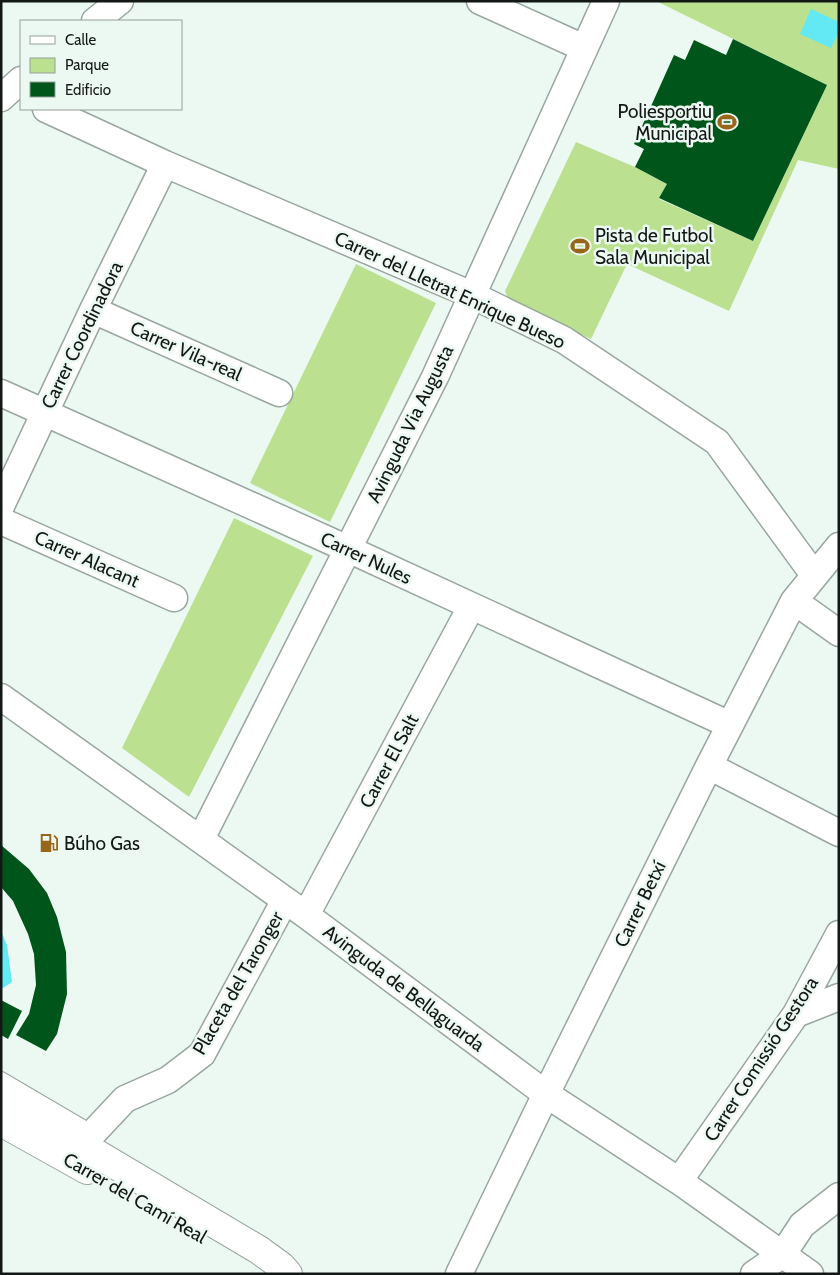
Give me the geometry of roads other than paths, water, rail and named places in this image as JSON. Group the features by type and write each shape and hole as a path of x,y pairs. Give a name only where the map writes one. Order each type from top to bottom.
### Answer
{"highway":[{"path":"1,1098 259,1250 281,1266 288,1274"},
{"name":"Carrer del Camí Real","path":"1,1122 269,1274"}],"street":[{"path":"96,20 120,1"},
{"path":"480,1 584,48"},
{"name":"Avinguda Via Augusta","path":"201,839 434,377 606,1"},
{"name":"Carrer del Lletrat Enrique Bueso","path":"48,110 165,164 472,295 564,340 717,442 814,575"},
{"name":"Carrer Coordinadora","path":"1,506 93,310 165,164"},
{"name":"Carrer Vila-real","path":"93,310 279,393"},
{"name":"Carrer Nules","path":"1,393 730,725"},
{"name":"Carrer Alacant","path":"1,521 174,598"},
{"name":"Carrer Betxí","path":"459,1274 709,766 794,601 839,546"},
{"path":"794,601 839,633"},
{"name":"Carrer El Salt","path":"296,908 471,607"},
{"name":"Avinguda de Bellaguarda","path":"1,698 296,908 546,1094 679,1182 810,1274"},
{"path":"709,766 839,833"},
{"name":"Placeta del Taronger","path":"93,1132 126,1099 168,1080 202,1054 296,908"},
{"name":"Carrer Comissió Gestora","path":"679,1182 796,1014 839,934"},
{"path":"796,1014 839,997"},
{"path":"754,1274 783,1254 802,1224 839,1196"}],"lane":[{"path":"1,1078 93,1132 118,1166"}],"water":[{"path":"811,9 839,22 839,32 831,48 800,34"},
{"path":"1,931 7,945 12,982 3,988 1,988"}],"place":[{"name":"Poliesportiu Municipal","path":"727,122"},
{"name":"Pista de Futbol Sala Municipal","path":"580,246"},
{"name":"Búho Gas","path":"49,843"}]}
